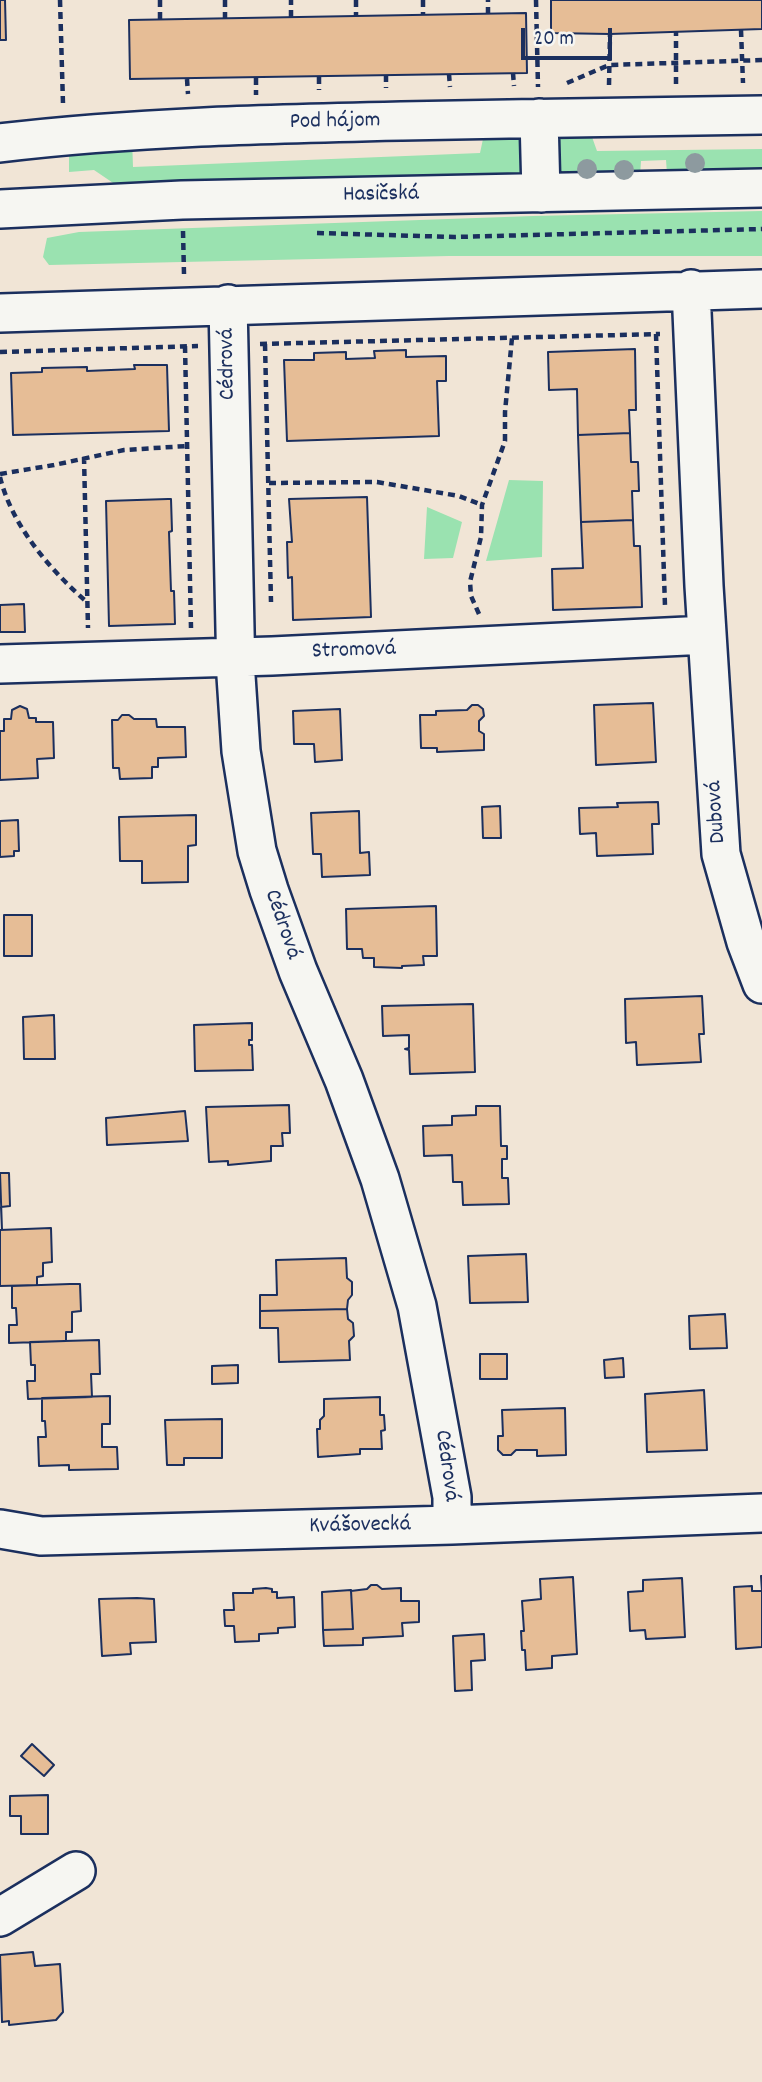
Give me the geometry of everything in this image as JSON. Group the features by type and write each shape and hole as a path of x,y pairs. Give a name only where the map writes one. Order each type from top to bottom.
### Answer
{"street":[{"name":"Pod hájom","path":"0,143 63,135 190,126 753,115"},
{"path":"539,118 541,193"},
{"name":"Hasičská","path":"0,209 187,220 541,193 762,188"},
{"path":"0,313 691,289 762,289"},
{"name":"Dubová","path":"691,289 707,635 721,854 746,942 762,984"},
{"name":"Cédrová","path":"228,304 236,656 242,751 257,851 268,890 298,971 344,1080 380,1179 410,1280 444,1449 452,1497 452,1525"},
{"name":"Stromová","path":"0,664 707,635"},
{"name":"Kvášovecká","path":"0,1545 41,1536 452,1525 762,1513"},
{"name":"Kvášovecká","path":"0,1529 41,1536"},
{"path":"0,1917 76,1871"}],"path":[{"path":"60,0 63,94"},
{"path":"160,0 160,19"},
{"path":"225,0 225,18"},
{"path":"291,0 291,17"},
{"path":"356,0 356,16"},
{"path":"423,0 423,15"},
{"path":"488,0 488,14"},
{"path":"536,0 539,118"},
{"path":"741,30 753,115"},
{"path":"676,32 676,116"},
{"path":"608,117 610,34"},
{"path":"187,220 184,306 192,657"},
{"path":"305,233 454,237 762,229"},
{"path":"0,352 692,333"},
{"path":"656,334 666,638"},
{"path":"483,625 471,596 470,582 481,537 482,505 505,441 512,338"},
{"path":"265,344 271,605"},
{"path":"88,603 56,571 13,514 0,475 124,450 187,446"},
{"path":"85,457 88,629"},
{"path":"268,483 377,481 459,496 482,505"}],"green space":[{"path":"584,127 592,137 597,151 762,149 762,170 667,174 666,160 641,161 640,177 565,178 556,170 554,137"},
{"path":"490,131 512,133 524,142 525,159 518,176 496,182 487,173 122,189 94,170 69,172 69,148 132,137 133,167 480,153 483,139"},
{"path":"762,211 762,256 449,256 49,265 43,257 47,238 79,232"},
{"path":"509,480 543,481 542,557 486,561"},
{"path":"427,507 462,522 453,558 424,559"}],"building":[{"path":"0,0 5,0 6,40 0,40"},
{"path":"551,0 762,0 762,29 610,34 551,33"},
{"path":"526,13 527,73 130,79 129,20"},
{"path":"635,349 636,410 629,410 630,433 578,435 577,389 549,390 548,352"},
{"path":"406,350 406,357 446,356 446,381 437,381 439,436 287,441 284,360 314,360 314,353 346,352 346,359 375,358 374,351"},
{"path":"134,365 167,365 169,431 13,435 11,373 42,372 42,368 87,367 87,371 135,369"},
{"path":"630,433 631,462 638,462 639,491 632,491 633,520 581,522 578,435"},
{"path":"367,497 371,617 293,620 292,577 288,578 287,542 292,542 289,499"},
{"path":"171,499 172,531 169,532 175,624 109,626 106,501"},
{"path":"633,520 634,546 640,546 642,607 553,610 552,569 583,568 581,522"},
{"path":"24,604 25,632 0,632 0,605"},
{"path":"653,703 656,762 596,765 594,705"},
{"path":"472,705 483,709 484,716 479,721 479,731 484,734 484,750 437,752 437,748 421,748 420,715 436,715 436,711 467,710"},
{"path":"20,706 27,709 29,718 36,718 36,722 53,722 54,758 37,759 38,778 0,780 0,731 4,731 4,719 11,719 12,710"},
{"path":"340,709 342,760 315,762 314,744 294,744 293,711"},
{"path":"122,715 129,715 134,719 156,719 157,727 185,727 186,757 158,758 158,767 152,767 152,778 120,779 119,768 113,768 112,720 118,720"},
{"path":"658,802 659,824 652,824 653,854 597,856 596,833 580,834 579,808 618,807 617,803"},
{"path":"500,806 501,838 483,838 482,807"},
{"path":"359,811 360,853 369,852 370,875 322,877 321,854 313,854 311,813"},
{"path":"196,815 196,845 188,846 188,882 142,883 142,861 120,861 119,817"},
{"path":"18,820 19,851 14,851 14,856 0,857 0,821"},
{"path":"436,906 437,956 423,956 424,965 402,968 374,967 374,958 363,958 362,949 347,949 346,909"},
{"path":"4,915 32,915 32,956 4,956"},
{"path":"702,996 704,1034 699,1034 701,1062 637,1065 636,1042 626,1043 625,999"},
{"path":"473,1004 475,1072 410,1074 409,1050 405,1049 409,1048 409,1035 383,1036 382,1006"},
{"path":"54,1015 55,1059 24,1059 23,1017"},
{"path":"252,1023 252,1040 249,1040 249,1045 252,1045 253,1070 195,1071 194,1025"},
{"path":"289,1105 290,1133 282,1133 283,1146 271,1146 271,1161 228,1165 228,1161 209,1162 206,1107"},
{"path":"476,1106 500,1106 501,1146 507,1146 507,1159 502,1159 502,1178 508,1178 509,1204 463,1205 462,1182 453,1182 452,1155 424,1156 423,1126 452,1125 452,1116 476,1115"},
{"path":"185,1111 188,1141 107,1145 106,1118"},
{"path":"0,1173 9,1173 10,1206 1,1207"},
{"path":"51,1228 52,1262 43,1263 43,1276 37,1277 37,1285 0,1286 0,1230"},
{"path":"526,1254 528,1302 470,1303 468,1256"},
{"path":"346,1258 347,1278 352,1282 352,1295 347,1309 260,1311 260,1295 277,1295 276,1260"},
{"path":"80,1284 81,1311 72,1312 72,1332 66,1332 66,1341 9,1343 9,1325 17,1325 16,1308 12,1308 12,1286"},
{"path":"347,1309 348,1319 353,1323 354,1336 349,1341 350,1360 279,1362 278,1328 260,1328 260,1311"},
{"path":"725,1314 727,1348 690,1349 689,1316"},
{"path":"99,1340 100,1374 91,1374 92,1397 28,1399 27,1381 35,1381 30,1342"},
{"path":"480,1354 507,1354 507,1379 480,1379"},
{"path":"623,1358 624,1377 605,1378 604,1360"},
{"path":"238,1365 238,1383 212,1384 212,1366"},
{"path":"704,1390 707,1450 647,1452 645,1394"},
{"path":"110,1396 110,1424 102,1424 102,1447 117,1447 118,1469 69,1470 69,1465 39,1466 38,1437 46,1437 45,1421 42,1421 42,1398"},
{"path":"380,1397 380,1415 384,1415 385,1430 381,1431 382,1449 360,1449 360,1454 318,1457 317,1429 320,1429 320,1420 324,1416 324,1399"},
{"path":"565,1408 566,1455 537,1456 537,1450 516,1450 511,1455 503,1455 498,1450 498,1436 503,1436 502,1410"},
{"path":"222,1419 222,1458 184,1458 184,1465 167,1465 165,1420"},
{"path":"573,1577 577,1654 552,1656 552,1668 526,1670 525,1650 522,1650 522,1601 541,1599 540,1579"},
{"path":"682,1578 685,1637 646,1639 645,1630 630,1631 628,1592 643,1591 643,1580"},
{"path":"371,1585 382,1589 401,1588 401,1601 419,1601 419,1622 402,1623 403,1636 363,1638 363,1645 324,1646 323,1630 353,1629 351,1591 367,1589"},
{"path":"752,1586 752,1591 762,1591 762,1647 736,1649 734,1587"},
{"path":"266,1588 277,1592 277,1598 294,1597 295,1627 278,1628 278,1633 259,1634 259,1641 235,1642 234,1626 225,1626 224,1610 234,1610 233,1593 253,1593 253,1589"},
{"path":"351,1590 353,1629 323,1630 322,1592"},
{"path":"99,1599 154,1599 156,1642 130,1643 131,1654 102,1656"},
{"path":"484,1634 485,1660 471,1661 472,1690 455,1691 453,1636"},
{"path":"32,1744 54,1765 44,1776 21,1756"},
{"path":"48,1795 48,1834 21,1834 21,1816 10,1816 10,1796"},
{"path":"33,1952 35,1966 60,1964 63,2012 56,2020 9,2025 9,2021 2,2022 0,1955"}]}
